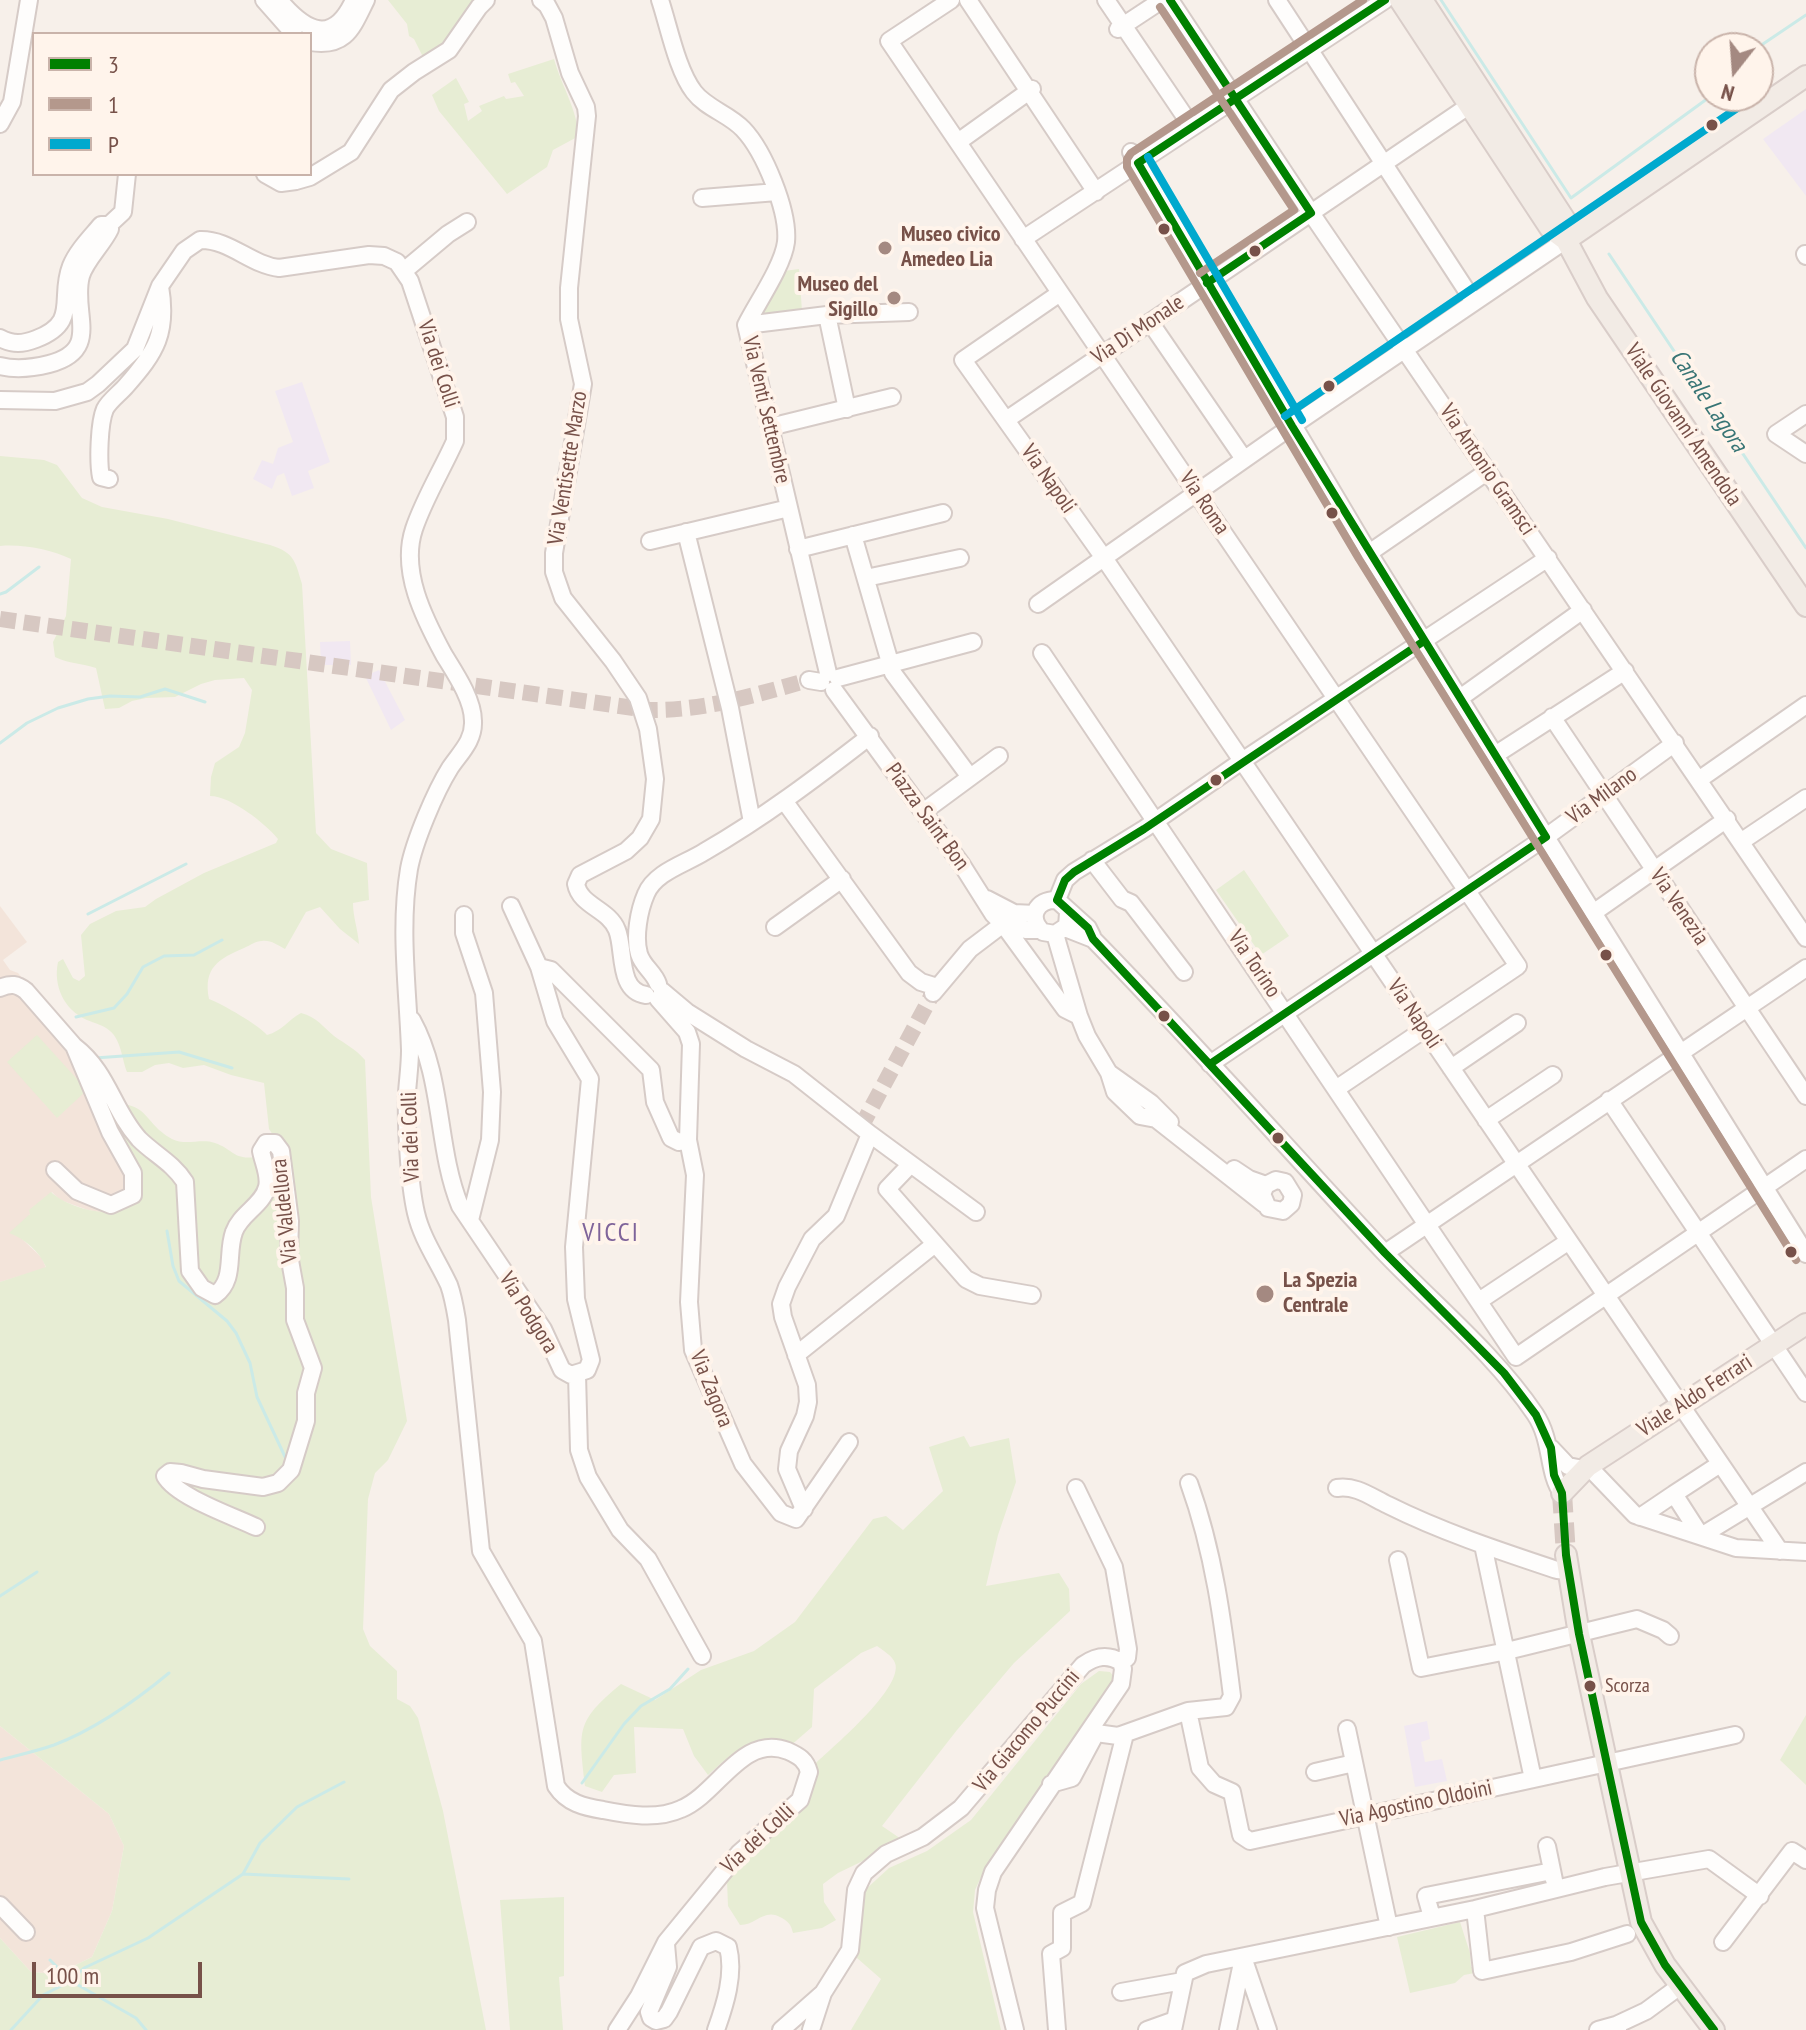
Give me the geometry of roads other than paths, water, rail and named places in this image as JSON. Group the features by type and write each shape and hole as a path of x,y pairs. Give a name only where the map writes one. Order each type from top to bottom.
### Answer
{"main road":[{"name":"Viale Giovanni Amendola","path":"1400,0 1550,228 1566,240 1597,298 1806,606"},
{"name":"Viale Giovanni Amendola","path":"1422,0 1565,220 1566,240"},
{"path":"1566,240 1806,76"},
{"name":"Viale Aldo Ferrari","path":"1562,1493 1586,1468 1806,1324"},
{"path":"1567,1563 1579,1634 1644,1930 1680,1986 1714,2030"}],"street":[{"path":"0,124 12,102 29,0"},
{"path":"264,0 292,32"},
{"path":"279,0 305,25 319,29 332,28 343,22 354,0"},
{"path":"312,42 325,45 346,35 366,0"},
{"path":"312,176 351,152 391,90 449,50 486,0"},
{"name":"Via Ventisette Marzo","path":"541,0 554,18 587,116 569,288 569,319 583,384 554,553 554,572 563,598 638,698 648,729 655,789 651,819 640,838 626,851 580,875 576,888 579,895 612,919 621,944 621,965 634,990 640,995 654,987"},
{"name":"Via Venti Settembre","path":"660,0 686,79 694,93 727,114 753,141 777,192 786,243 780,262 746,325 826,681 870,736"},
{"name":"Via Roma","path":"951,0 889,41 1518,966 1425,1030"},
{"path":"968,0 1096,192"},
{"path":"1106,0 1121,27 1192,127"},
{"path":"1121,27 1162,0"},
{"name":"Via Antonio Gramsci","path":"1170,0 1311,213 1806,938"},
{"path":"1277,0 1474,302"},
{"path":"1023,239 1096,192 1134,157 1192,127 1385,0"},
{"path":"958,142 1030,91"},
{"name":"Via Di Monale","path":"1006,420 1470,105"},
{"path":"1134,157 1369,553 1806,1254"},
{"path":"0,338 16,344 26,343 59,326 65,313 73,262 101,225 109,225 123,212 127,176"},
{"path":"269,176 281,183 312,176"},
{"path":"702,198 777,192"},
{"path":"0,400 55,401 87,392 135,349 160,286 184,251 200,240 219,242 268,267 369,255 384,256 405,270 467,222"},
{"path":"0,366 27,369 44,366 70,356 77,347 83,329 79,289 81,275 106,238 109,225"},
{"path":"1038,604 1244,459 1566,240"},
{"name":"Via dei Colli","path":"405,270 446,386 457,431 413,531 410,570 436,640 457,676 474,720 472,735 450,768 411,861 404,969 409,1014 407,1095 416,1215 453,1297 481,1551 533,1641 556,1786 565,1798 578,1804 641,1816 680,1810 712,1787 747,1754 765,1748 783,1749 807,1764 807,1782 800,1800 739,1853 666,1942 639,1996 617,2030"},
{"path":"109,479 101,477 98,460 105,409 148,361 158,344 163,324 160,286"},
{"name":"Via Napoli","path":"1060,293 963,360 1104,558 1780,1551"},
{"path":"746,325 827,315 909,312"},
{"path":"827,315 847,409"},
{"path":"1150,322 1244,459"},
{"path":"770,427 892,397"},
{"path":"1806,414 1776,434 1806,454"},
{"path":"1369,553 1488,471"},
{"path":"650,541 789,508"},
{"path":"798,549 943,513"},
{"path":"686,532 730,708 752,822"},
{"path":"853,535 893,673 970,777"},
{"path":"866,578 960,558"},
{"path":"1152,1114 1272,1210 1283,1211 1291,1204 1293,1195 1289,1186 1281,1181 1266,1185 1249,1179 1152,1114 1140,1116 1115,1092 1109,1073 1079,1016 1053,920 1065,880 1548,558"},
{"path":"1460,698 1583,610"},
{"path":"826,681 973,642"},
{"name":"Via Torino","path":"1042,653 1516,1357 1605,1295"},
{"path":"1495,755 1625,671"},
{"path":"1700,779 1806,705"},
{"name":"Via Venezia","path":"1552,717 1806,1096"},
{"path":"511,906 542,967 651,1070 655,1102 671,1138 679,1142 688,1140 691,1044 687,1032 654,987 639,954 640,914 649,887 655,880 785,802 870,736"},
{"name":"Piazza Saint Bon","path":"870,736 993,914 1065,1009 1079,1016"},
{"name":"Via Milano","path":"1210,1064 1546,837 1675,743"},
{"path":"923,812 999,756"},
{"path":"1742,841 1806,798"},
{"path":"785,802 909,973 935,990 970,949 1003,924 1026,930 1053,920 1088,928 1093,939 1385,1253 1504,1373 1536,1415 1551,1448 1554,1475 1562,1493"},
{"path":"1593,913 1727,819"},
{"path":"1092,860 1122,899 1131,903 1184,972"},
{"path":"775,927 842,879"},
{"name":"Piazza Saint Bon","path":"984,897 1014,913 1053,920"},
{"path":"464,915 464,933 484,993 492,1092 490,1140 470,1220"},
{"path":"1063,958 1073,944 1093,939"},
{"name":"Via Podgora","path":"409,1014 426,1049 453,1188 460,1206 543,1329 562,1370 577,1374 587,1370 591,1360 576,1299 574,1247 590,1079 555,1021 542,986 542,967"},
{"path":"1385,1253 1806,968"},
{"name":"Via Valdellora","path":"0,988 19,985 26,991 74,1046 97,1067 139,1138 178,1170 185,1182 190,1271 202,1288 215,1295 229,1278 234,1228 266,1192 268,1180 261,1151 266,1143 275,1143 281,1151 290,1221 289,1255 295,1288 295,1320 313,1368 306,1393 306,1421 291,1470 278,1483 263,1487 181,1473 170,1472 165,1476 169,1483 186,1494 256,1527"},
{"path":"654,987 746,1049 794,1074 910,1165 976,1212"},
{"path":"1451,1068 1517,1023"},
{"path":"1336,1089 1425,1030"},
{"name":"Via Valdellora","path":"55,1170 77,1191 111,1205 133,1195 133,1173 110,1132 74,1046"},
{"path":"1486,1120 1553,1075"},
{"path":"1609,1100 1806,1393"},
{"path":"804,1509 787,1469 789,1451 805,1416 807,1385 781,1304 812,1239 836,1216 866,1130"},
{"name":"Via Zagora","path":"688,1140 695,1175 689,1302 693,1350 743,1464 781,1513 796,1519 804,1509"},
{"path":"1605,1295 1806,1159"},
{"path":"910,1165 887,1189 935,1244 972,1283 1032,1295"},
{"path":"1264,1204 1262,1194 1266,1185"},
{"path":"1479,1301 1569,1241"},
{"path":"796,1355 935,1244"},
{"path":"577,1374 579,1450 588,1477 620,1530 648,1559 702,1656"},
{"path":"804,1509 849,1442"},
{"path":"1551,1448 1568,1466 1586,1468 1635,1515 1736,1548 1806,1552"},
{"path":"1640,1517 1720,1464"},
{"path":"1701,1536 1750,1509 1806,1472"},
{"path":"1051,1784 1072,1778 1096,1733 1118,1736 1188,1711 1229,1705 1232,1696 1214,1565 1205,1526 1189,1483"},
{"path":"1337,1488 1350,1486 1413,1517 1557,1570 1567,1563"},
{"path":"1076,1488 1114,1567 1128,1649 1127,1658 1121,1662"},
{"path":"1674,1494 1701,1536"},
{"path":"1483,1545 1533,1779"},
{"path":"1398,1560 1421,1668 1507,1651 1637,1619 1670,1636"},
{"name":"Via Giacomo Puccini","path":"800,2030 850,1950 856,1890 864,1873 886,1854 923,1837 961,1808 1083,1665 1100,1657 1112,1658 1121,1662 1121,1684 993,1872 985,1898 1015,2030"},
{"name":"Via Agostino Oldoini","path":"1188,1711 1202,1771 1214,1784 1232,1792 1241,1835 1247,1840 1735,1735"},
{"path":"1347,1729 1389,1927"},
{"path":"1057,2030 1051,1954 1062,1948 1062,1913 1082,1903 1125,1734"},
{"path":"1315,1772 1354,1763"},
{"path":"1547,1846 1556,1889"},
{"path":"1723,1942 1792,1851 1806,1860"},
{"path":"1147,2030 1174,2025 1185,1973 1218,1961 1709,1859 1760,1896"},
{"path":"1432,1917 1426,1896 1552,1871"},
{"path":"0,1905 26,1932"},
{"path":"1475,1909 1482,1971 1571,1952 1627,1934"},
{"path":"666,1942 668,1967 649,2012 656,2021 668,2015 701,1947 707,1942 716,1941 728,1947 727,1991 716,2030"},
{"path":"1228,2030 1243,1957"},
{"path":"1243,1957 1268,2030"},
{"path":"1121,1992 1183,1981"},
{"path":"1598,2030 1617,2027 1646,2011 1680,1986"},
{"name":"Via Giacomo Puccini","path":"781,2030 823,1993"},
{"name":"Via Giacomo Puccini","path":"811,2030 823,1993"}],"waterway":[{"name":"Canale Lagora","path":"1441,0 1571,198 1694,108"},
{"path":"1774,37 1806,15"},
{"name":"Canale Lagora","path":"1609,254 1806,548"},
{"path":"0,594 39,567"},
{"path":"0,743 27,723 58,708 88,699 140,697 165,689 205,702"},
{"path":"88,914 186,864"},
{"path":"76,1017 114,1008 127,994 143,967 164,956 194,955 222,940"},
{"path":"95,1058 179,1052 232,1068"},
{"path":"167,1231 179,1281 227,1321 236,1333 250,1363 257,1397 287,1461"},
{"path":"0,1596 37,1572"},
{"path":"582,1783 624,1724 641,1706 670,1689 688,1669"},
{"path":"0,1760 54,1745 85,1731 169,1673"},
{"path":"11,2030 43,1995 71,1981 84,1968 148,1938 243,1874 260,1843 297,1807 344,1782"},
{"path":"243,1874 349,1879"},
{"path":"50,1960 71,1981 136,2018 146,2030"}],"tunnel":[{"path":"0,619 648,710 709,705 809,680"},
{"path":"861,1127 933,993"},
{"path":"1562,1493 1566,1555"}],"place":[{"name":"Museo civico Amedeo Lia","path":"885,248"},
{"name":"Museo del Sigillo","path":"894,298"},
{"name":"La Spezia Centrale","path":"1265,1294"},
{"name":"Scorza","path":"1590,1686"}],"district":[{"name":"VICCI","path":"611,1234"}]}
